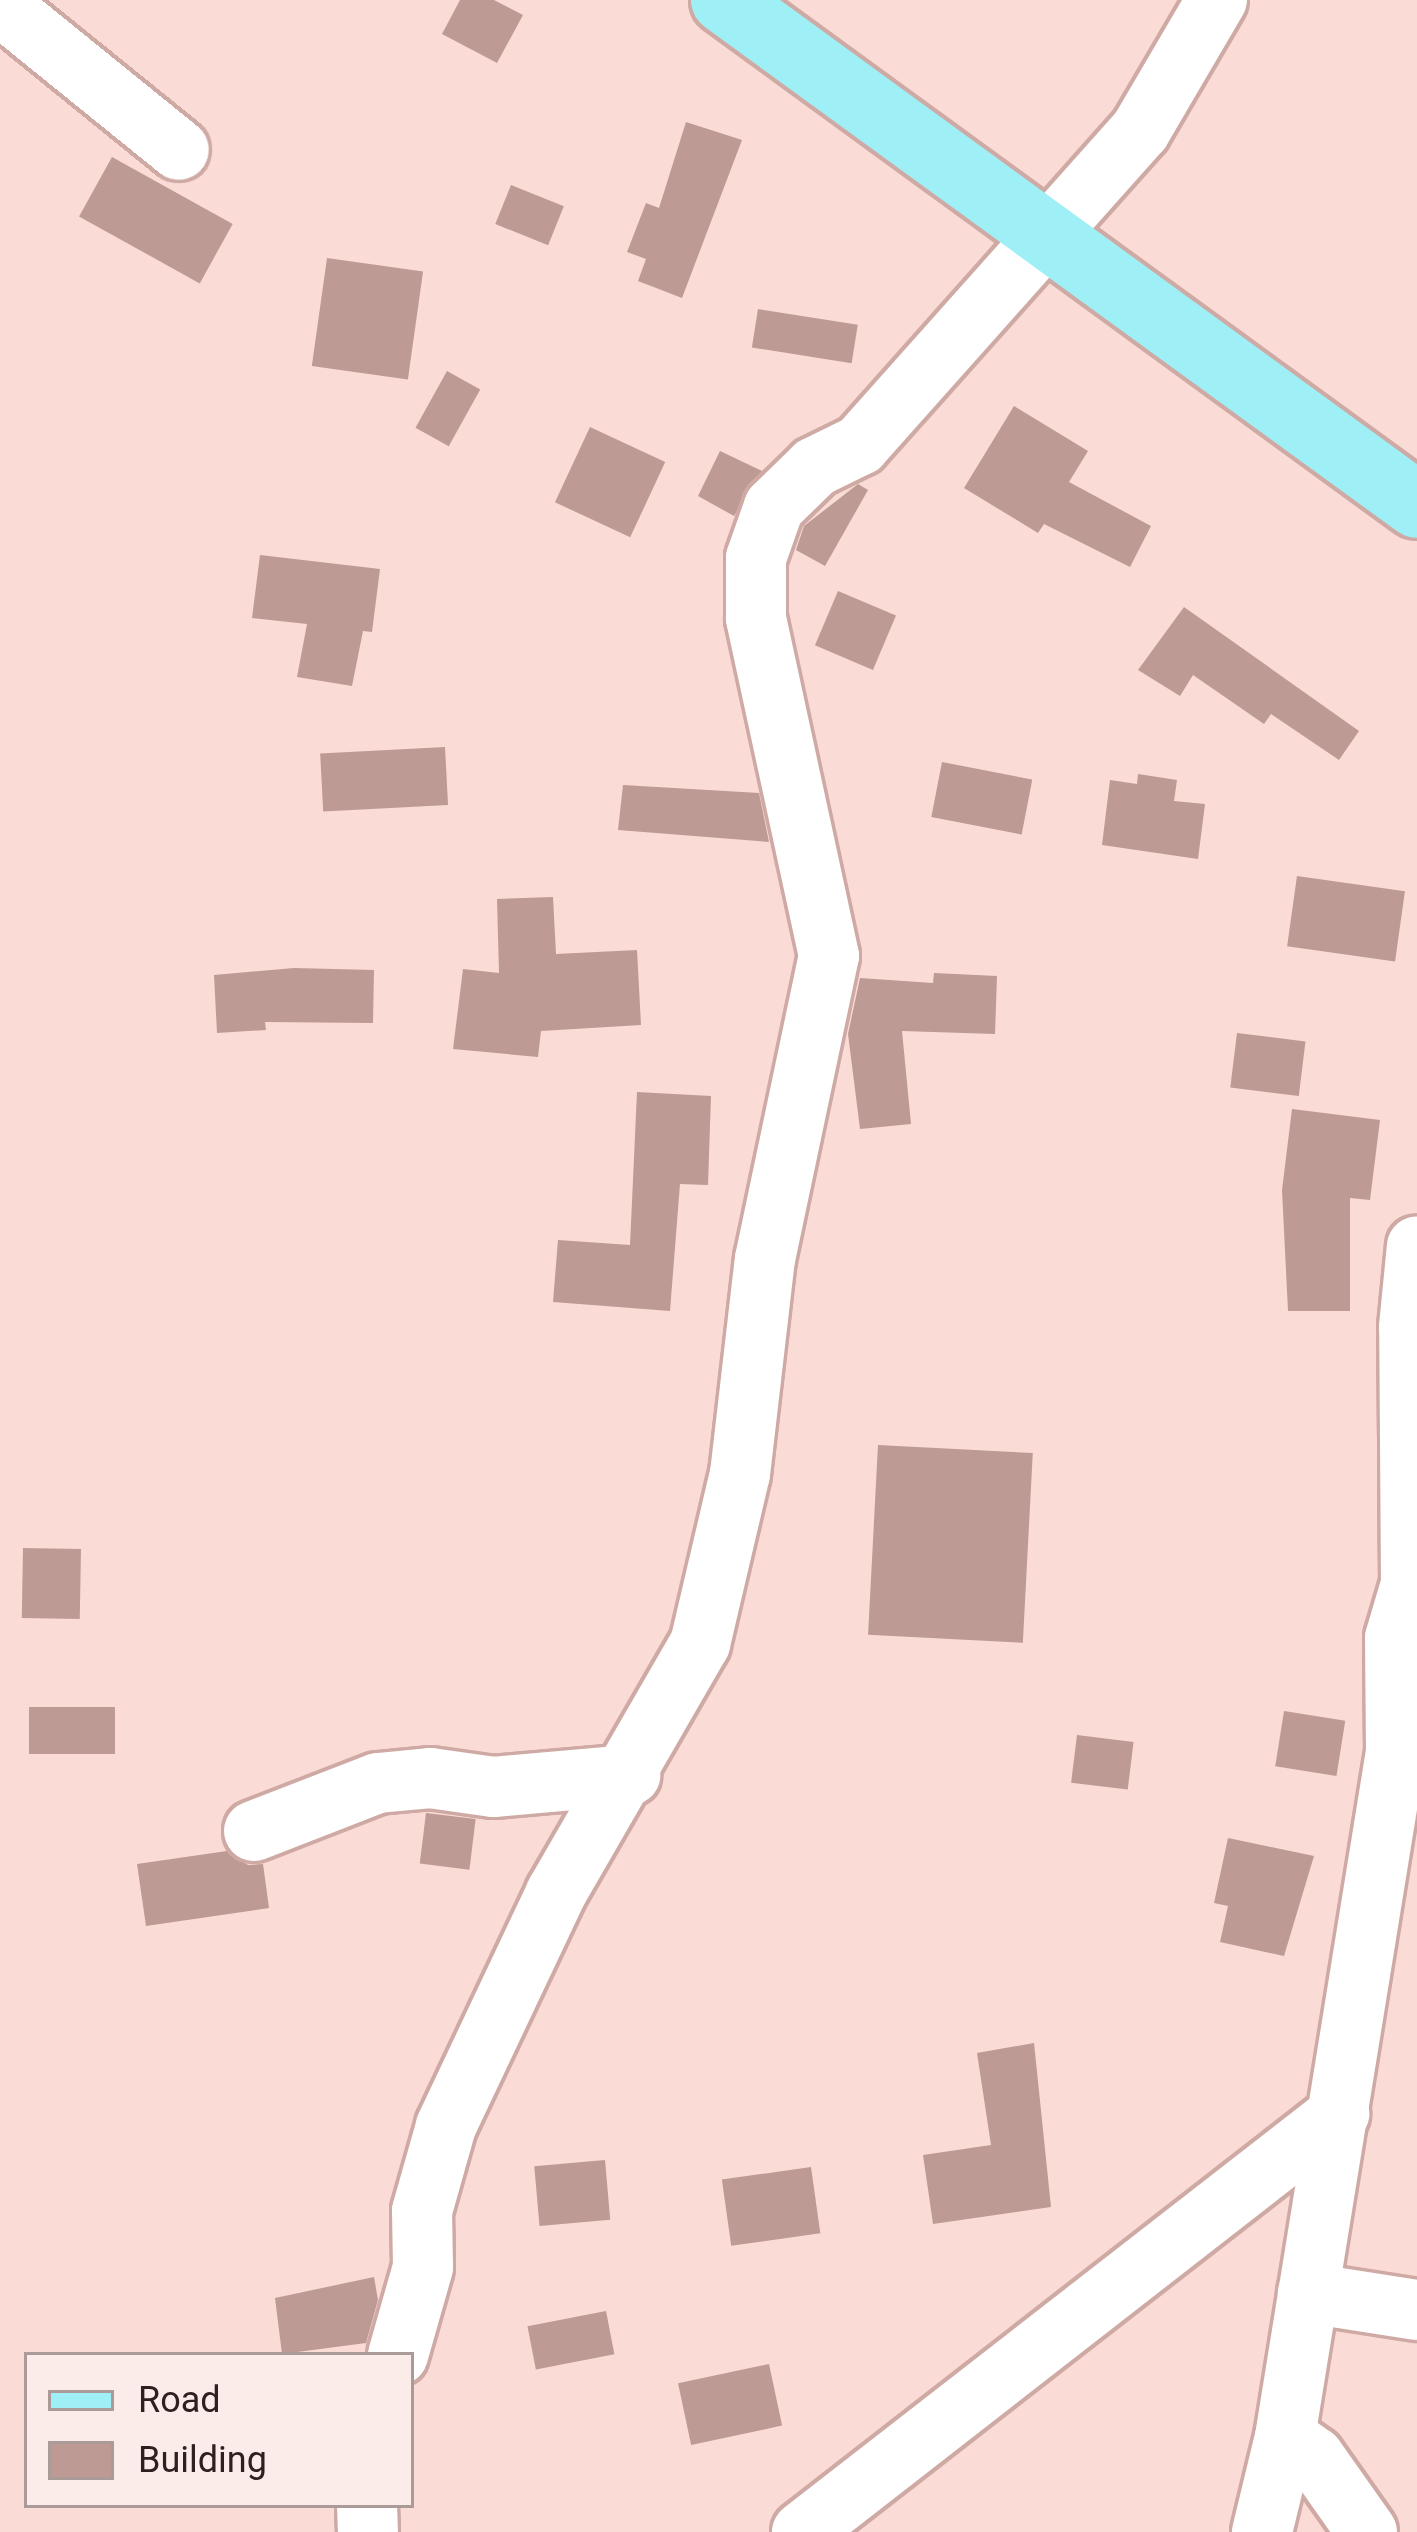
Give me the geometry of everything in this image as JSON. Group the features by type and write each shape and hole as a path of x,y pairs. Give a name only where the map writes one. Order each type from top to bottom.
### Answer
{"main road":[{"path":"724,0 1044,240 1417,505"}],"street":[{"path":"399,2352 423,2267 422,2211 446,2126 556,1893 630,1775 700,1645 740,1474 766,1259 829,956 763,668 756,558 774,507 815,467 860,445 1140,131 1217,0"},
{"path":"0,4 179,150"},
{"path":"1262,2532 1285,2438 1396,1752 1394,1638 1414,1582 1409,1328 1417,1246"},
{"path":"254,1831 378,1783 430,1778 494,1787 630,1775"},
{"path":"802,2532 1339,2114"},
{"path":"1308,2293 1417,2310"},
{"path":"1285,2438 1314,2457 1367,2532"}],"building":[{"path":"460,0 494,0 523,15 497,63 442,34"},
{"path":"686,122 742,140 682,298 638,281 646,259 627,252 646,203 659,208"},
{"path":"112,157 233,224 200,283 79,216"},
{"path":"511,185 564,206 548,245 495,224"},
{"path":"327,258 423,271 408,379 312,366"},
{"path":"758,309 858,325 852,363 752,348"},
{"path":"447,371 480,389 449,446 415,428"},
{"path":"1014,406 1088,451 1069,482 1151,526 1130,567 1044,524 1038,533 964,488"},
{"path":"590,427 665,462 630,537 555,502"},
{"path":"720,451 762,471 734,516 698,496"},
{"path":"858,484 868,490 825,566 796,550 804,526"},
{"path":"260,555 380,569 372,632 363,631 352,686 297,677 307,624 252,618"},
{"path":"838,591 896,616 873,670 815,645"},
{"path":"1184,607 1359,731 1339,760 1271,714 1264,724 1193,675 1180,696 1138,670"},
{"path":"445,747 448,805 323,811 320,754"},
{"path":"942,762 1032,780 1022,835 931,817"},
{"path":"1138,774 1177,780 1174,801 1205,804 1198,859 1102,845 1110,780 1137,784"},
{"path":"623,785 759,793 769,842 618,830"},
{"path":"1297,876 1405,891 1395,961 1287,946"},
{"path":"553,897 556,954 637,950 641,1025 541,1031 538,1057 453,1049 463,969 499,973 497,899"},
{"path":"294,968 374,970 373,1023 265,1022 266,1030 217,1033 214,975"},
{"path":"934,973 997,976 995,1034 902,1031 911,1124 860,1129 848,1034 860,978 933,983"},
{"path":"1237,1033 1305,1041 1299,1096 1230,1088"},
{"path":"637,1092 711,1096 708,1185 680,1184 670,1311 553,1302 558,1240 630,1245"},
{"path":"1292,1109 1380,1120 1370,1200 1350,1198 1350,1311 1288,1311 1282,1190"},
{"path":"878,1445 1033,1453 1023,1643 868,1635"},
{"path":"23,1548 81,1549 80,1619 22,1618"},
{"path":"29,1707 115,1707 115,1754 29,1754"},
{"path":"1284,1711 1345,1721 1336,1776 1275,1766"},
{"path":"1077,1735 1134,1742 1128,1790 1071,1783"},
{"path":"426,1813 476,1819 469,1870 420,1864"},
{"path":"1228,1838 1314,1856 1284,1956 1220,1942 1228,1906 1214,1903"},
{"path":"227,1851 248,1865 263,1864 269,1908 146,1926 137,1864"},
{"path":"1034,2043 1051,2207 933,2224 923,2155 991,2145 977,2053"},
{"path":"605,2160 610,2220 539,2226 534,2166"},
{"path":"811,2167 820,2233 731,2246 722,2180"},
{"path":"374,2277 378,2300 366,2343 282,2352 275,2298"},
{"path":"606,2311 614,2354 536,2369 527,2326"},
{"path":"769,2364 782,2426 691,2445 678,2383"}]}
